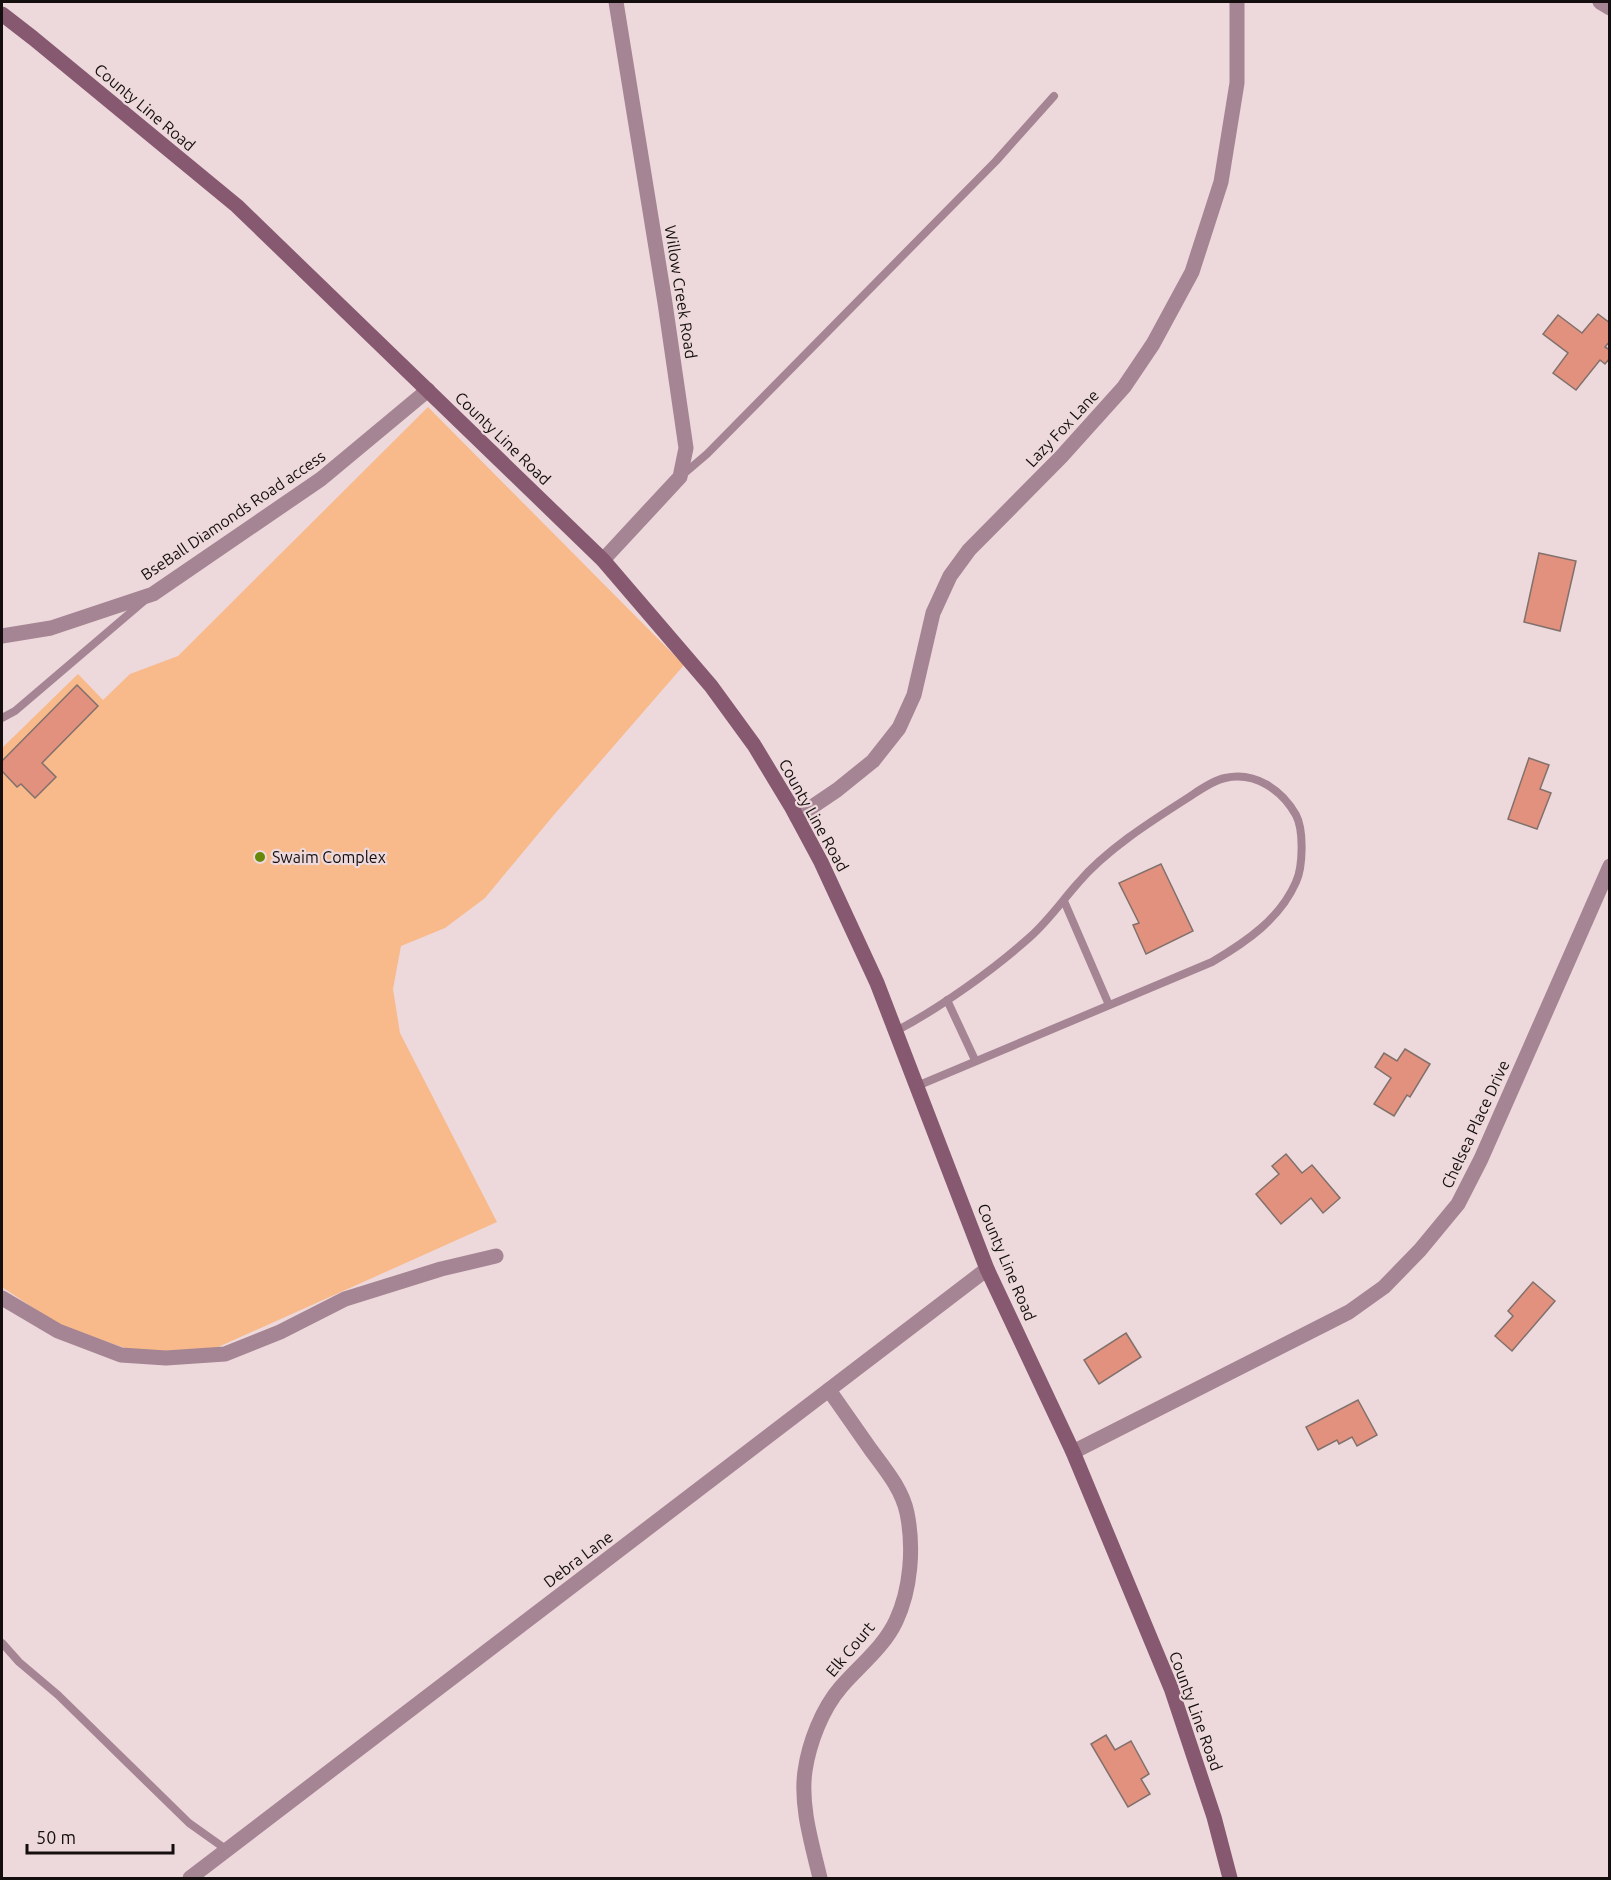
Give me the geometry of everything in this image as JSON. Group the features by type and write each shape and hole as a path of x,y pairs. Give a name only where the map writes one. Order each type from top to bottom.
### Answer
{"street":[{"name":"Willow Creek Road","path":"616,2 683,422 686,448 680,477"},
{"name":"Lazy Fox Lane","path":"797,817 837,790 873,761 899,728 914,695 933,613 950,576 969,549 1061,457 1124,387 1154,344 1192,272 1221,182 1236,83 1238,2"},
{"path":"1600,2 1610,8"},
{"name":"County Line Road","path":"2,15 237,206 603,560 711,686 754,746 821,862 877,983 987,1269 1073,1452 1171,1688 1214,1817 1230,1878"},
{"name":"BseBall Diamonds Road access","path":"2,636 51,628 153,594 321,479 428,390"},
{"path":"603,560 680,477"},
{"name":"Chelsea Place Drive","path":"1073,1452 1350,1312 1384,1287 1420,1250 1458,1204 1610,866"},
{"path":"2,1298 58,1331 121,1355 166,1358 225,1354 280,1332 345,1299 441,1269 496,1256"},
{"name":"Debra Lane","path":"190,1878 987,1269"},
{"name":"Elk Court","path":"820,1878 804,1801 805,1770 811,1746 823,1715 839,1689 879,1646 896,1621 907,1586 911,1553 907,1512 894,1482 829,1390"}],"lane":[{"path":"680,477 707,454 996,161 1054,96"},
{"path":"2,718 15,711 153,594"},
{"path":"896,1031 947,1000 1029,938 1064,901 1078,882 1133,835 1203,788 1225,778 1252,777 1278,791 1297,817 1302,852 1297,881 1276,915 1244,943 1212,962 917,1086"},
{"path":"1064,901 1109,1005"},
{"path":"947,1000 975,1060"},
{"path":"2,1643 19,1662 58,1695 189,1823 227,1850"}],"shaded area":[{"name":"Swaim Complex","path":"428,407 684,665 485,898 445,928 401,946 393,989 400,1033 497,1222 216,1348 142,1354 59,1325 2,1287 2,748 78,674 103,700 130,674 178,656"}],"building":[{"path":"1598,314 1610,323 1610,341 1605,347 1610,350 1610,358 1605,364 1600,360 1576,390 1553,373 1568,353 1543,334 1558,315 1582,333"},
{"path":"1539,553 1576,561 1560,631 1524,622"},
{"path":"77,685 98,706 42,763 56,777 35,798 21,784 17,787 2,771 2,761"},
{"path":"1529,758 1549,765 1540,789 1551,793 1537,829 1508,819"},
{"path":"1161,864 1193,931 1146,954 1133,925 1139,923 1119,883"},
{"path":"1405,1049 1430,1064 1410,1097 1407,1095 1394,1116 1374,1104 1391,1078 1375,1067 1384,1053 1397,1061"},
{"path":"1286,1154 1302,1173 1312,1165 1340,1198 1323,1213 1311,1198 1281,1224 1256,1194 1279,1174 1272,1166"},
{"path":"1533,1282 1555,1301 1512,1351 1495,1336 1513,1316 1508,1311"},
{"path":"1126,1333 1141,1357 1099,1384 1084,1360"},
{"path":"1358,1400 1377,1435 1357,1446 1352,1437 1339,1444 1337,1440 1318,1450 1306,1427"},
{"path":"1106,1735 1115,1750 1131,1741 1149,1774 1141,1779 1150,1794 1128,1807 1091,1744"}],"place":[{"name":"Swaim Complex","path":"260,857"}]}
